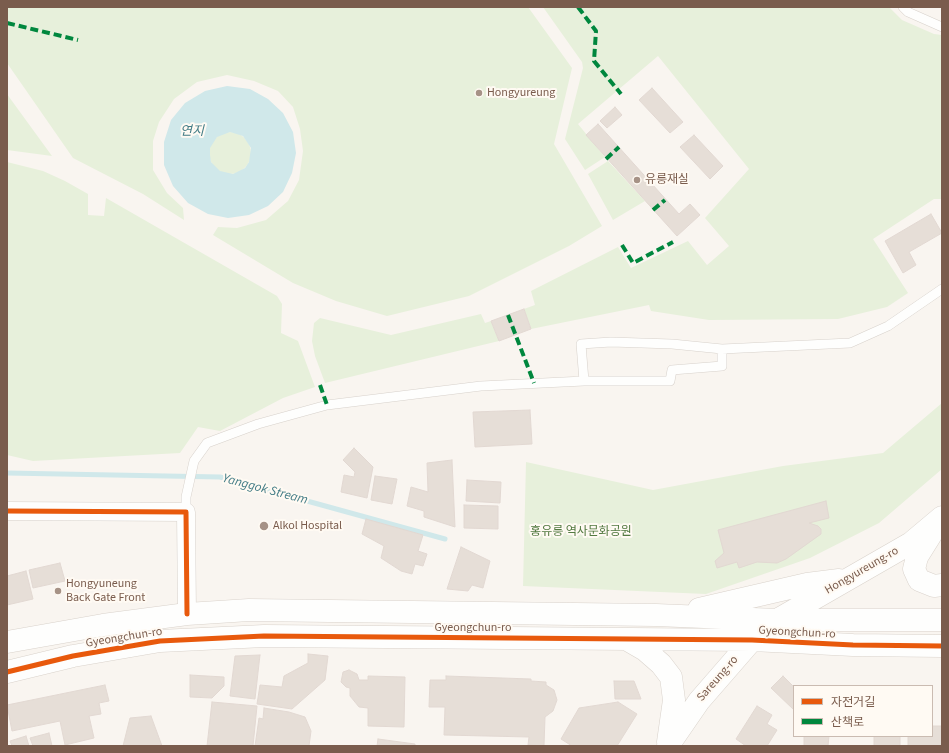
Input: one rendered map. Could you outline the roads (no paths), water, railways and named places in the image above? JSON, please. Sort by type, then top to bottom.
[{"type":"street","points":[[7,511],[186,504],[187,614]]},
{"type":"street","points":[[941,518],[917,557],[914,569],[919,580],[934,586],[942,585]]},
{"type":"street","name":"Hongyureung-ro","points":[[777,620],[911,543],[941,518]]},
{"type":"street","points":[[656,616],[691,611],[807,584],[849,579]]},
{"type":"street","name":"Gyeongchun-ro","points":[[7,642],[103,625],[187,614],[250,610],[656,616],[777,620],[942,620]]},
{"type":"street","name":"Sareung-ro","points":[[668,746],[699,701],[752,640],[777,620]]},
{"type":"street","name":"Gyeongchun-ro","points":[[7,672],[81,654],[160,641],[264,636],[752,640],[853,645],[942,646]]},
{"type":"street","points":[[626,639],[645,650],[661,664],[671,677],[674,700],[668,746]]},
{"type":"lane","points":[[903,7],[908,12],[942,27]]},
{"type":"lane","points":[[584,381],[580,344],[611,342],[664,343],[722,349],[850,343],[888,326],[942,289]]},
{"type":"lane","points":[[186,504],[194,462],[207,444],[258,424],[327,405],[481,386],[584,381],[670,381],[672,370],[722,366],[722,349]]},
{"type":"water","name":"연지","points":[[227,86],[250,89],[268,99],[283,113],[293,132],[296,153],[292,173],[283,192],[268,206],[249,215],[228,218],[208,214],[188,203],[173,186],[164,165],[164,142],[171,120],[185,103],[205,91]],"holes":[[[230,132],[243,136],[251,148],[249,162],[245,168],[233,174],[220,171],[211,162],[210,155],[210,148],[217,137]]]},
{"type":"waterway","name":"Yanggok Stream","points":[[7,473],[220,477],[445,539]]},
{"type":"place","name":"Hongyureung","points":[[479,93]]},
{"type":"place","name":"유릉재실","points":[[637,180]]},
{"type":"place","name":"Alkol Hospital","points":[[264,526]]},
{"type":"place","name":"Hongyuneung Back Gate Front","points":[[58,591]]},
{"type":"park label","name":"홍유릉 역사문화공원","points":[[581,532]]}]
